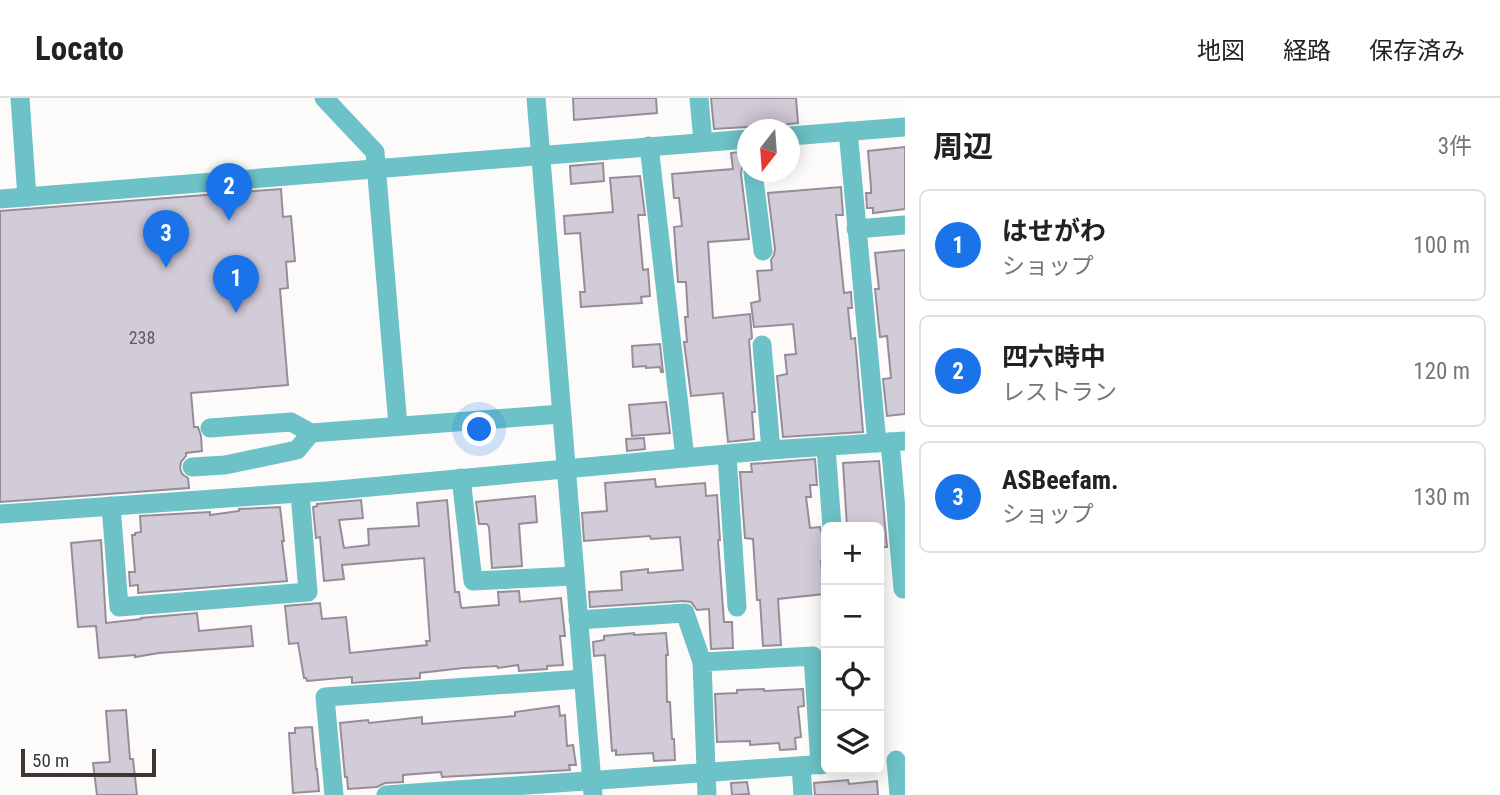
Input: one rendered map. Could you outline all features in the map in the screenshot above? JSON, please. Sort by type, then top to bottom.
[{"type":"street","points":[[20,98],[27,197]]},
{"type":"street","points":[[324,98],[375,152],[398,426]]},
{"type":"street","points":[[536,98],[592,788]]},
{"type":"street","points":[[699,98],[703,142]]},
{"type":"street","points":[[800,135],[905,127]]},
{"type":"street","points":[[848,131],[856,229],[891,442],[903,589]]},
{"type":"street","points":[[0,199],[737,140]]},
{"type":"street","points":[[649,146],[685,458]]},
{"type":"street","points":[[754,182],[763,251]]},
{"type":"street","points":[[856,229],[905,225]]},
{"type":"street","points":[[762,345],[771,450]]},
{"type":"street","points":[[210,428],[291,422],[311,433],[561,414]]},
{"type":"street","points":[[192,467],[225,465],[297,450],[311,433]]},
{"type":"street","points":[[0,514],[300,493],[771,450],[891,442]]},
{"type":"street","points":[[826,447],[832,522]]},
{"type":"street","points":[[727,455],[737,607]]},
{"type":"street","points":[[461,478],[473,581],[574,576]]},
{"type":"street","points":[[111,506],[119,607],[308,592],[300,493]]},
{"type":"street","points":[[578,620],[685,613],[702,662],[707,795]]},
{"type":"street","points":[[702,662],[813,656],[816,765],[803,795]]},
{"type":"street","points":[[334,795],[325,697],[583,679]]},
{"type":"street","points":[[893,760],[899,795]]},
{"type":"street","points":[[386,795],[592,788],[705,773],[816,765]]},
{"type":"building","points":[[573,98],[656,98],[657,113],[574,120]]},
{"type":"building","points":[[711,98],[796,98],[798,119],[737,119],[737,128],[714,129]]},
{"type":"building","points":[[905,147],[905,209],[873,213],[873,208],[867,208],[866,193],[871,193],[868,151]]},
{"type":"building","points":[[737,152],[737,182],[742,182],[749,239],[708,242],[713,318],[750,314],[752,338],[749,340],[755,412],[752,412],[754,439],[728,442],[723,393],[691,396],[684,342],[687,342],[685,317],[688,317],[686,282],[678,282],[674,227],[682,226],[679,198],[674,198],[672,174],[733,169],[731,153]]},
{"type":"building","points":[[603,163],[604,181],[571,184],[570,166]]},
{"type":"building","points":[[640,176],[645,215],[638,215],[643,270],[648,269],[650,296],[641,297],[642,303],[581,307],[580,292],[585,292],[580,233],[565,234],[564,216],[613,212],[610,178]]},
{"type":"building","points":[[841,187],[843,215],[836,215],[844,293],[851,292],[852,308],[848,308],[851,339],[855,338],[863,432],[783,437],[777,376],[787,374],[785,355],[796,354],[793,324],[754,327],[751,303],[760,301],[757,271],[772,270],[771,260],[775,249],[768,193]]},
{"type":"building","points":[[281,189],[283,217],[291,216],[295,261],[286,262],[288,288],[280,289],[288,385],[191,393],[194,427],[198,427],[201,436],[202,451],[186,453],[181,462],[180,468],[182,474],[188,478],[189,488],[0,502],[0,211]]},
{"type":"building","points":[[905,250],[905,414],[887,416],[883,379],[891,378],[887,336],[880,337],[875,289],[879,289],[875,253]]},
{"type":"building","points":[[660,344],[663,372],[660,367],[633,367],[632,346]]},
{"type":"building","points":[[666,402],[670,433],[632,436],[629,405]]},
{"type":"building","points":[[644,438],[645,449],[627,451],[626,439]]},
{"type":"building","points":[[815,459],[817,485],[810,485],[811,497],[806,497],[810,528],[820,527],[821,531],[821,594],[778,599],[781,645],[763,646],[753,539],[745,538],[740,472],[752,472],[751,464]]},
{"type":"building","points":[[879,461],[887,547],[884,547],[884,522],[847,522],[843,463]]},
{"type":"building","points":[[655,479],[656,487],[705,483],[706,496],[717,495],[724,622],[732,622],[733,648],[711,649],[709,609],[697,610],[691,602],[590,607],[589,592],[622,590],[621,572],[648,569],[648,573],[683,570],[680,537],[651,539],[650,536],[584,541],[582,513],[607,511],[605,483]]},
{"type":"building","points":[[535,496],[537,522],[519,524],[522,566],[492,568],[489,527],[487,524],[479,524],[476,502]]},
{"type":"building","points":[[361,500],[363,518],[339,520],[344,548],[369,545],[368,529],[419,526],[417,503],[447,500],[455,592],[459,592],[461,607],[499,605],[498,592],[519,591],[520,602],[561,598],[565,636],[560,636],[563,665],[519,671],[518,665],[463,668],[420,673],[420,678],[352,683],[352,677],[307,681],[304,678],[298,643],[289,644],[285,606],[320,603],[322,619],[346,617],[350,653],[427,645],[426,641],[430,641],[424,558],[342,565],[344,579],[324,581],[320,537],[316,538],[313,507],[317,504]]},
{"type":"building","points":[[280,507],[287,581],[138,593],[138,585],[130,586],[129,572],[135,572],[132,535],[141,532],[140,516],[210,512],[210,515],[239,509]]},
{"type":"building","points":[[101,540],[106,623],[197,613],[199,631],[251,626],[253,646],[99,658],[96,626],[78,627],[71,543]]},
{"type":"building","points":[[666,633],[667,702],[670,702],[675,760],[654,761],[653,753],[616,755],[616,750],[612,751],[605,655],[594,656],[593,642],[604,640],[604,636]]},
{"type":"building","points":[[764,689],[803,689],[804,706],[798,707],[801,737],[795,738],[796,749],[780,750],[779,743],[750,745],[750,741],[717,742],[715,694]]},
{"type":"building","points":[[559,706],[560,716],[565,715],[567,746],[573,745],[576,765],[569,765],[570,770],[442,777],[441,772],[403,775],[403,782],[348,789],[340,723],[368,720],[369,723],[422,717],[422,724],[515,716],[515,712]]},
{"type":"building","points":[[126,710],[130,759],[133,759],[137,795],[97,795],[93,763],[110,762],[106,711]]},
{"type":"building","points":[[312,727],[319,791],[293,793],[289,733],[295,733],[295,728]]},
{"type":"building","points":[[848,780],[849,784],[877,781],[878,795],[815,795],[814,783]]},
{"type":"building","points":[[747,782],[749,794],[732,795],[731,783]]},
{"type":"place","name":"四六時中","points":[[229,221]]},
{"type":"place","name":"ASBeefam.","points":[[166,268]]},
{"type":"place","name":"はせがわ","points":[[236,313]]}]
